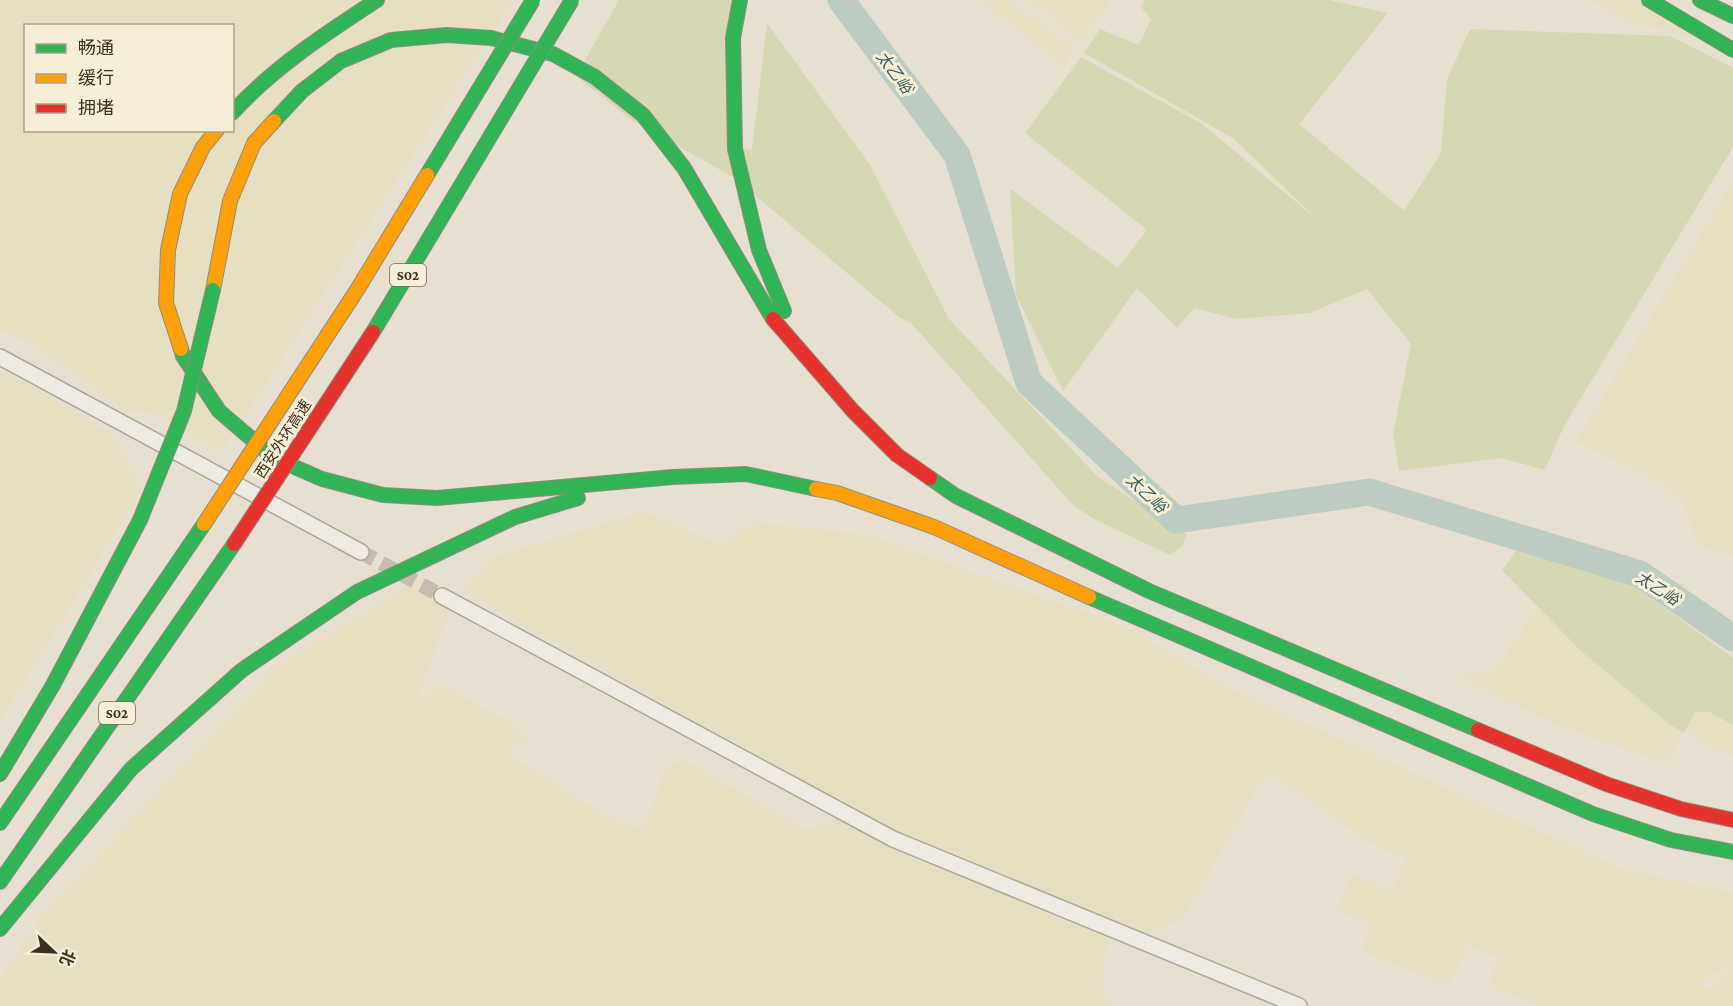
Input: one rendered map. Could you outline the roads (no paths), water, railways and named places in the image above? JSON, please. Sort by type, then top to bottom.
[{"type":"highway","points":[[234,110],[249,93],[305,48],[377,0]]},
{"type":"highway","name":"西安外环高速","points":[[0,823],[204,524],[357,290],[533,0]]},
{"type":"highway","name":"西安外环高速","points":[[0,882],[234,544],[386,312],[573,0]]},
{"type":"highway","points":[[740,0],[733,38],[735,149],[759,250],[786,316],[853,411]]},
{"type":"highway","points":[[1650,0],[1733,50]]},
{"type":"highway","points":[[1700,0],[1733,16]]},
{"type":"highway","points":[[0,774],[53,686],[140,520],[184,411],[213,290],[230,201],[254,143],[302,91],[341,62],[391,40],[447,35],[491,38],[553,54],[595,77],[644,114],[684,168],[777,325],[853,411],[897,455],[956,496],[1149,591],[1606,784],[1681,809],[1733,820]]},
{"type":"highway","points":[[215,132],[203,147],[180,194],[168,250],[166,303],[183,356],[219,411],[274,458],[322,479],[383,495],[437,498],[673,477],[746,474],[837,493],[934,527],[1593,814],[1671,840],[1733,852]]},
{"type":"highway","points":[[0,929],[131,769],[242,670],[357,592],[515,517],[572,499],[673,477]]},
{"type":"street","points":[[0,357],[361,552]]},
{"type":"street","points":[[442,596],[893,839],[1299,1006]]},
{"type":"waterway","name":"太乙峪","points":[[841,0],[957,155],[1029,383],[1176,520],[1369,492],[1640,574],[1733,638]]},
{"type":"tunnel","points":[[361,552],[442,596]]}]
